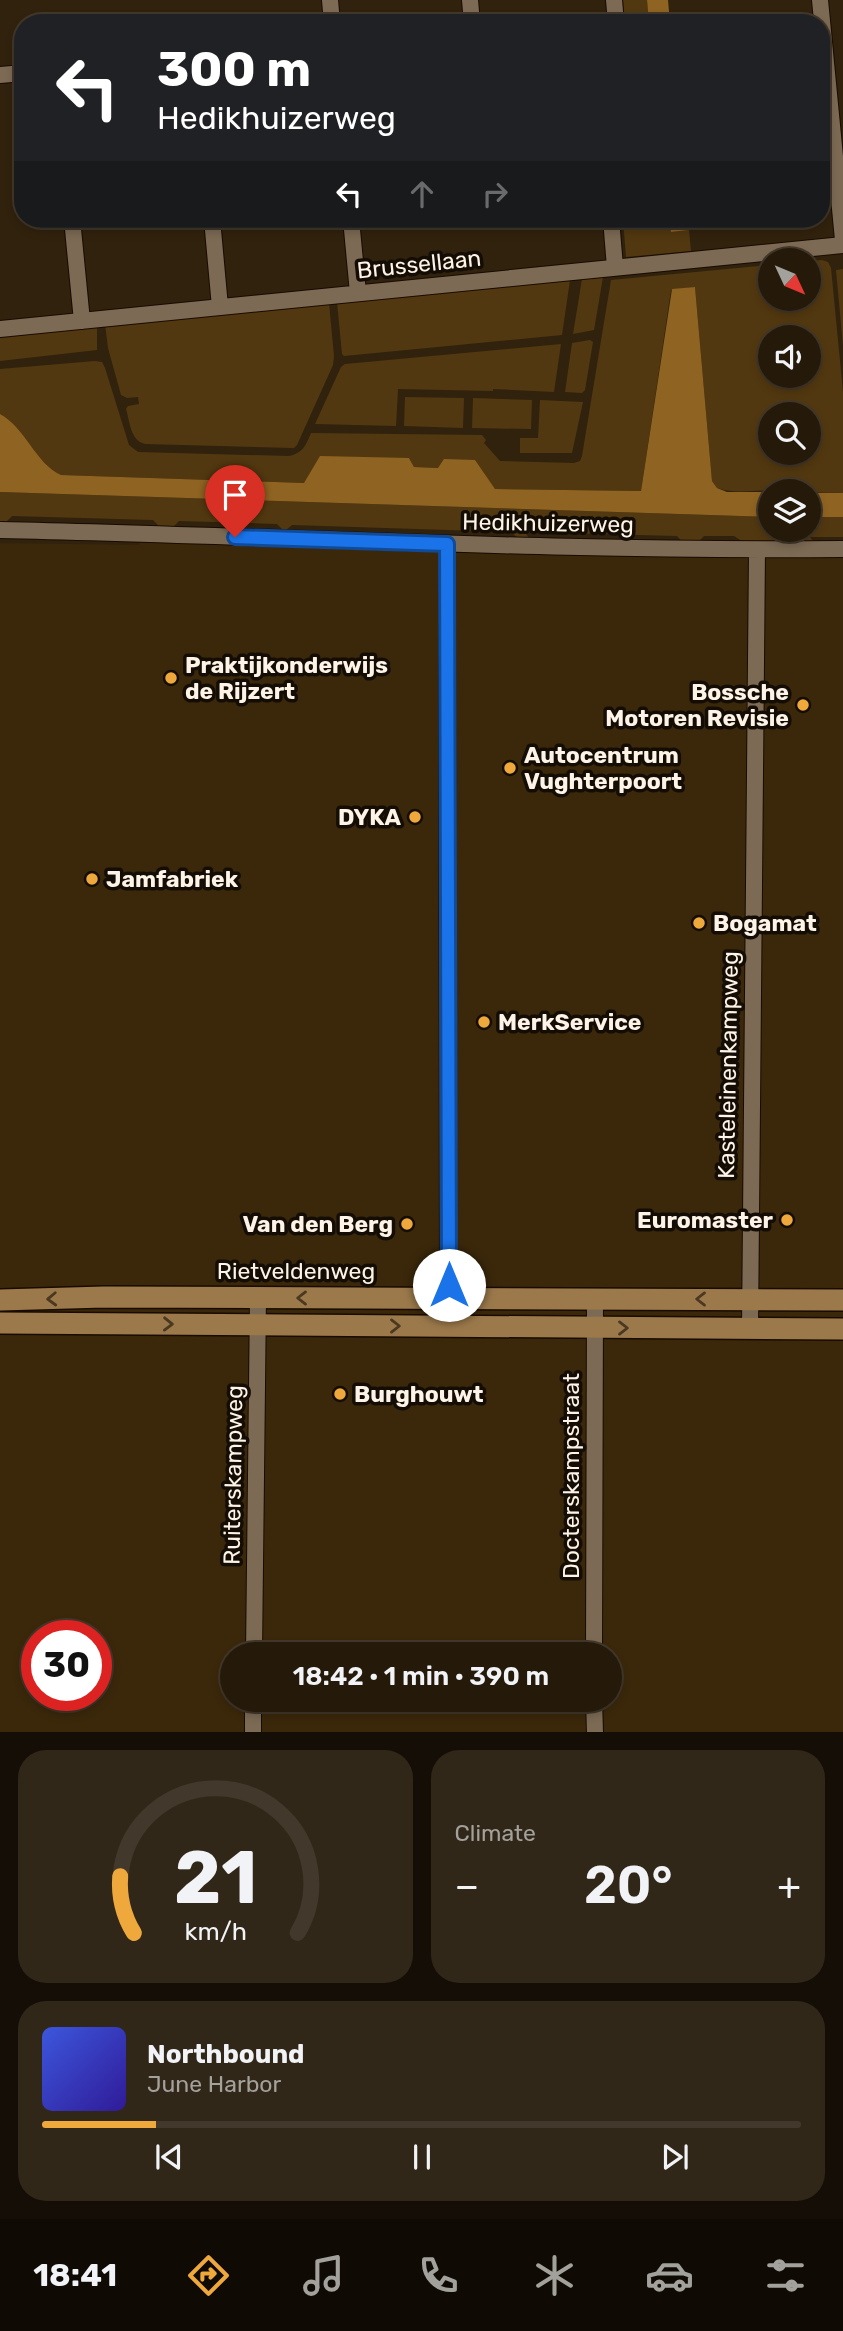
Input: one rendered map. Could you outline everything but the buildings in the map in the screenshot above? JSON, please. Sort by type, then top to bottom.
[{"type":"main road","name":"Rietveldenweg","points":[[0,1300],[258,1297],[843,1300]]},
{"type":"main road","points":[[0,1323],[843,1329]]},
{"type":"street","points":[[830,105],[843,242]]},
{"type":"street","points":[[73,228],[82,321]]},
{"type":"street","points":[[213,228],[220,307]]},
{"type":"street","points":[[352,228],[358,293]]},
{"type":"street","points":[[612,228],[615,267]]},
{"type":"street","name":"Brussellaan","points":[[0,329],[843,242]]},
{"type":"street","name":"Hedikhuizerweg","points":[[0,530],[447,544],[843,549]]},
{"type":"street","points":[[447,544],[448,1327]]},
{"type":"street","name":"Kasteleinenkampweg","points":[[750,1329],[757,550]]},
{"type":"street","name":"Ruiterskampweg","points":[[254,1642],[258,1297]]},
{"type":"street","name":"Docterskampstraat","points":[[594,1642],[595,1299]]},
{"type":"street","points":[[253,1712],[253,1732]]},
{"type":"street","points":[[594,1712],[595,1732]]},
{"type":"shaded area","points":[[623,0],[647,0],[648,14],[624,14]]},
{"type":"shaded area","points":[[647,0],[668,0],[669,14],[648,14]]},
{"type":"shaded area","points":[[624,228],[670,228],[671,232],[689,230],[691,251],[626,257]]},
{"type":"shaded area","points":[[670,228],[689,228],[689,230],[671,232]]},
{"type":"shaded area","points":[[821,260],[828,262],[831,268],[843,392],[843,493],[821,492],[821,479],[758,479],[758,491],[717,488],[712,481],[695,287],[671,290],[641,491],[495,489],[439,468],[414,467],[409,458],[304,483],[61,475],[44,462],[17,428],[0,414],[0,369],[95,361],[102,362],[105,368],[129,445],[138,452],[289,456],[303,448],[311,433],[482,435],[486,440],[484,443],[500,461],[574,463],[580,461],[582,456],[611,280],[758,266],[758,312],[821,312]]},
{"type":"shaded area","points":[[843,269],[843,346],[836,270]]},
{"type":"shaded area","points":[[603,277],[594,330],[573,334],[582,279]]},
{"type":"shaded area","points":[[570,280],[562,335],[344,356],[342,354],[337,302]]},
{"type":"shaded area","points":[[695,287],[712,481],[717,488],[727,492],[758,492],[758,517],[0,492],[0,414],[17,428],[52,470],[61,475],[304,483],[320,456],[409,458],[414,467],[438,468],[444,459],[475,460],[495,489],[641,491],[672,289]]},
{"type":"shaded area","points":[[329,303],[333,365],[294,448],[145,444],[133,435],[126,409],[139,404],[138,397],[127,398],[121,395],[108,348],[105,324]]},
{"type":"shaded area","points":[[97,325],[97,350],[0,361],[0,335]]},
{"type":"shaded area","points":[[590,340],[593,342],[585,390],[582,393],[565,392],[572,343]]},
{"type":"shaded area","points":[[561,344],[554,392],[398,389],[396,426],[315,424],[341,367],[345,364]]},
{"type":"shaded area","points":[[405,397],[464,398],[463,428],[404,426]]},
{"type":"shaded area","points":[[473,398],[532,400],[531,429],[472,428]]},
{"type":"shaded area","points":[[540,400],[583,402],[572,453],[520,453],[520,438],[538,438]]},
{"type":"shaded area","points":[[0,492],[758,517],[758,542],[793,543],[745,543],[734,536],[704,536],[694,546],[686,546],[677,536],[525,532],[530,540],[521,541],[511,532],[292,525],[283,530],[277,524],[179,521],[173,527],[159,526],[153,520],[12,516],[6,522],[0,521]]},
{"type":"shaded area","points":[[821,493],[843,493],[843,517],[821,517]]},
{"type":"shaded area","points":[[821,517],[843,517],[843,537],[821,537]]},
{"type":"shaded area","points":[[141,537],[327,541],[327,548],[611,553],[843,551],[843,1732],[0,1732],[0,543],[139,545]]},
{"type":"place","name":"Praktijkonderwijs de Rijzert","points":[[171,678]]},
{"type":"place","name":"Bossche Motoren Revisie","points":[[803,705]]},
{"type":"place","name":"Autocentrum Vughterpoort","points":[[510,768]]},
{"type":"place","name":"DYKA","points":[[415,817]]},
{"type":"place","name":"Jamfabriek","points":[[92,879]]},
{"type":"place","name":"Bogamat","points":[[699,923]]},
{"type":"place","name":"MerkService","points":[[484,1022]]},
{"type":"place","name":"Euromaster","points":[[787,1220]]},
{"type":"place","name":"Van den Berg","points":[[407,1224]]},
{"type":"place","name":"Burghouwt","points":[[340,1394]]},
{"type":"route","points":[[235,537],[447,544],[449,1285]]}]
